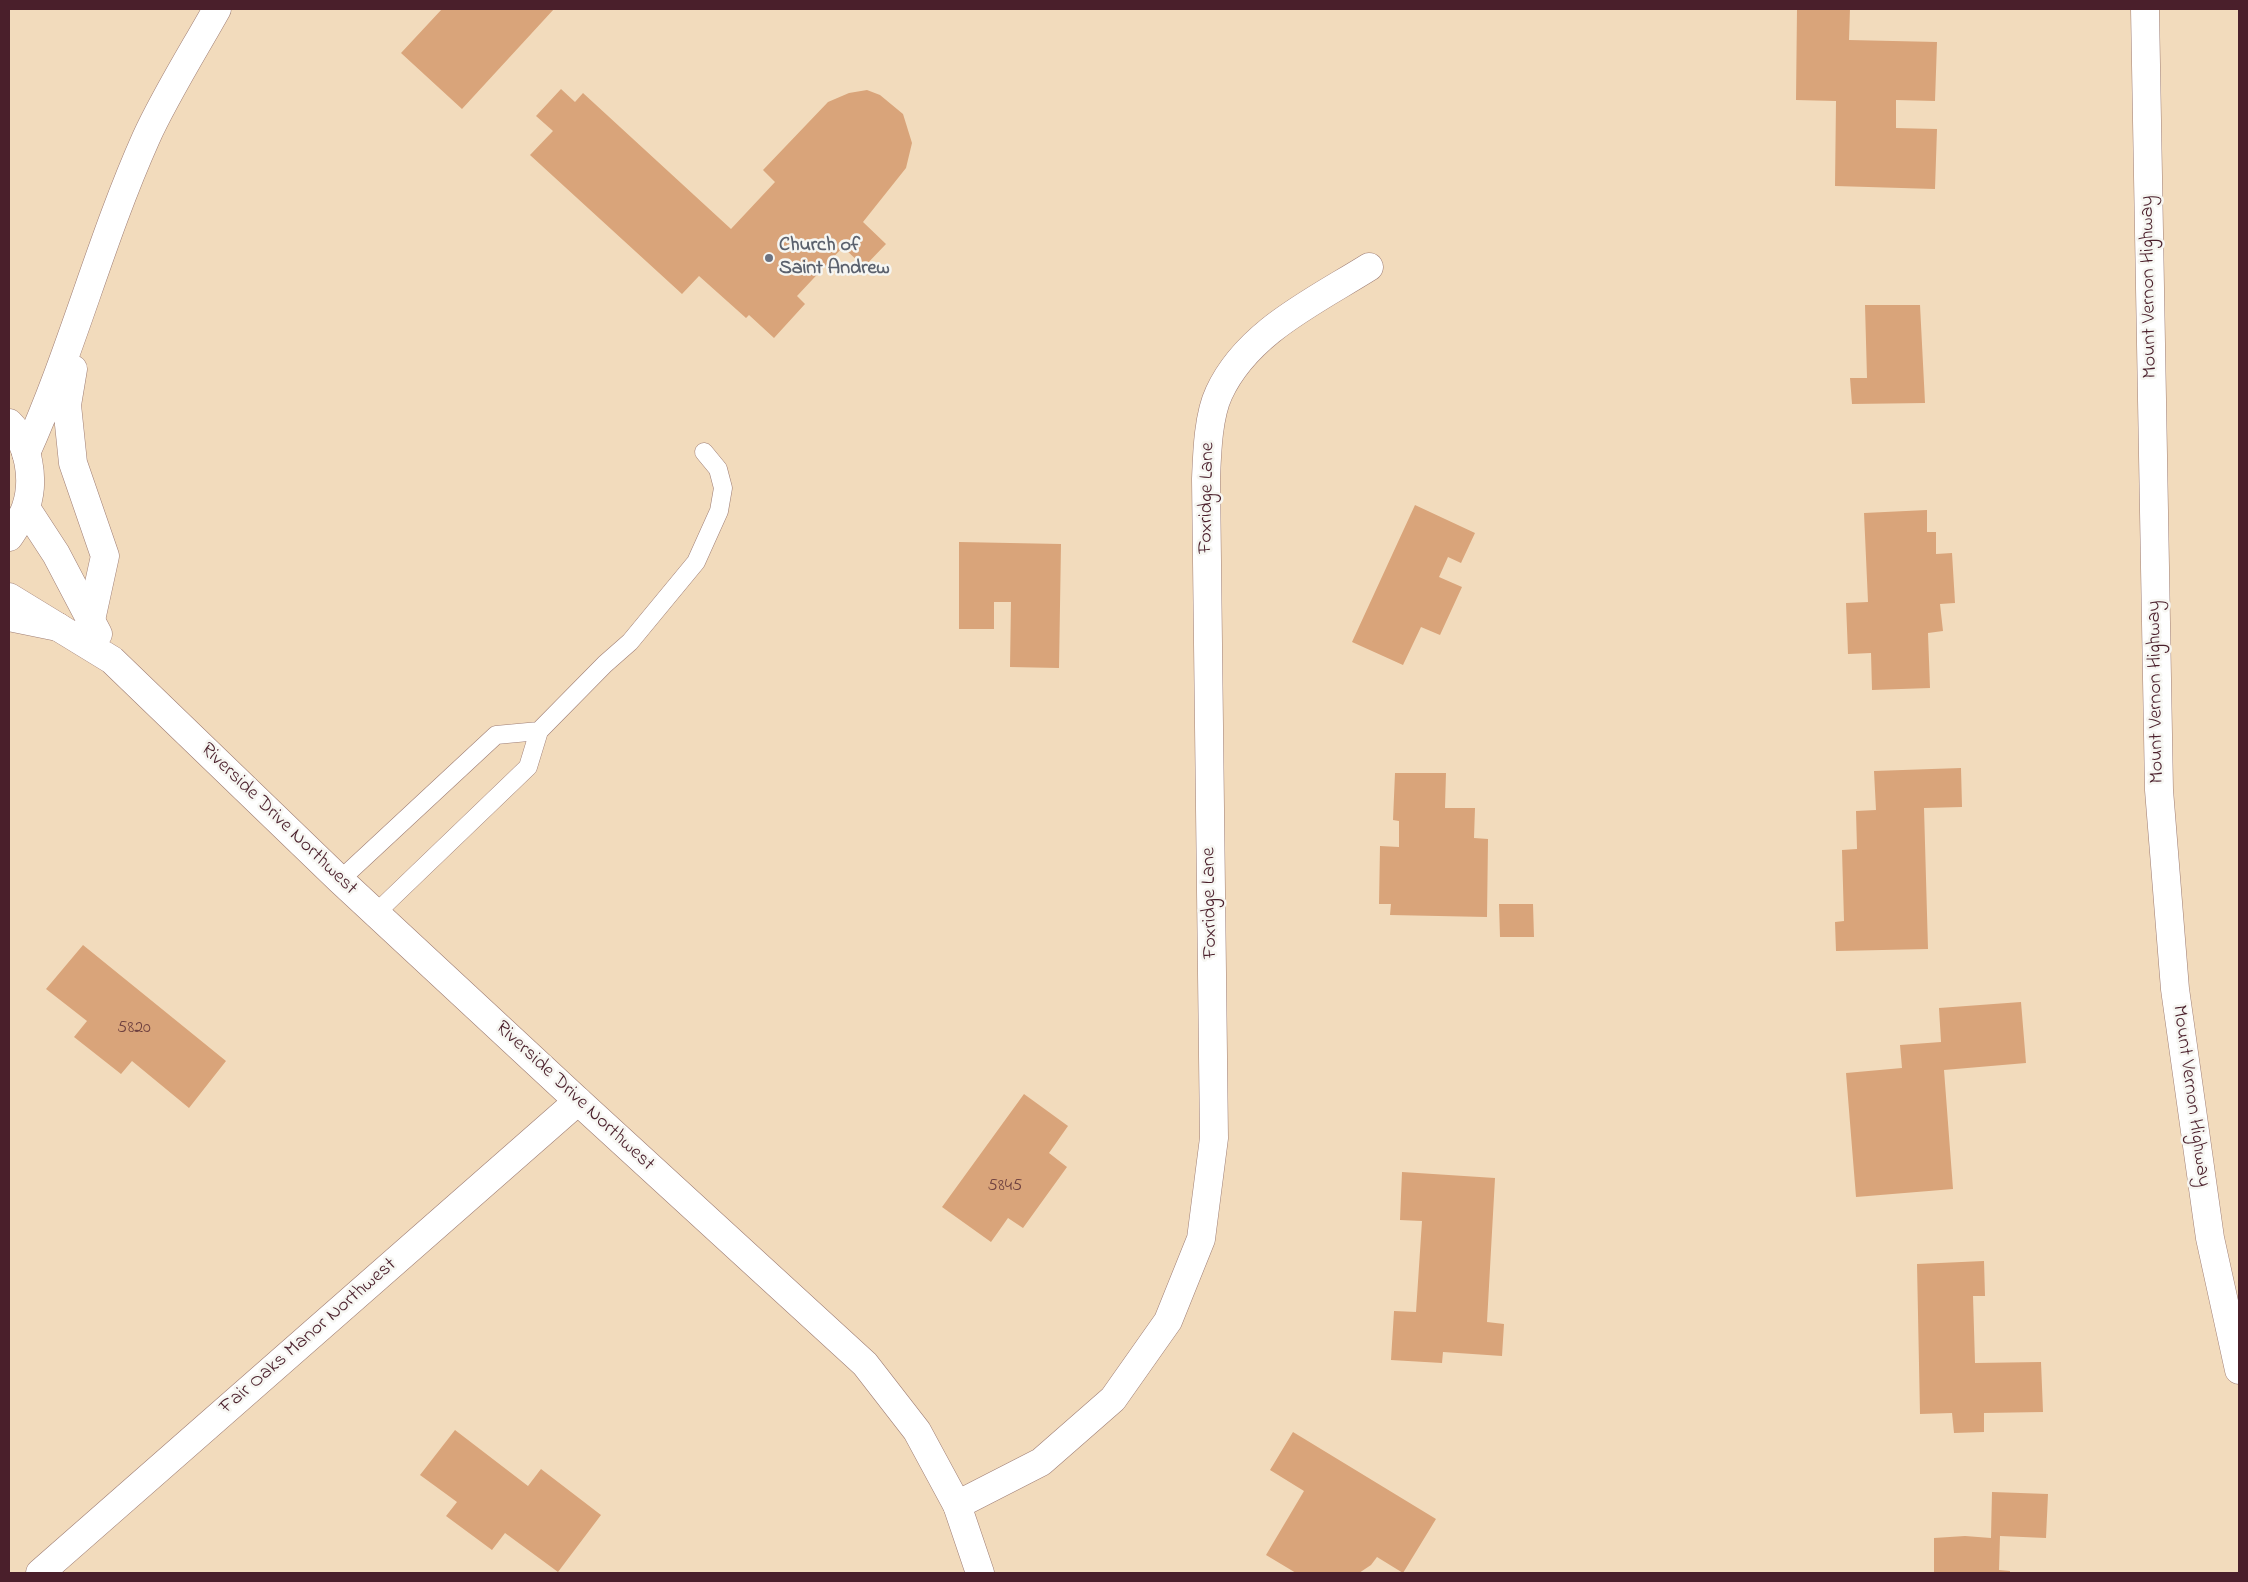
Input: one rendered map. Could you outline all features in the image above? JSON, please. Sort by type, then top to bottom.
[{"type":"main road","points":[[26,453],[54,389],[99,258],[146,138],[217,9]]},
{"type":"main road","name":"Mount Vernon Highway","points":[[2145,9],[2159,790],[2178,1009],[2210,1238],[2239,1370]]},
{"type":"main road","name":"Foxridge Lane","points":[[957,1505],[1041,1462],[1113,1399],[1168,1321],[1201,1239],[1214,1138],[1206,480],[1208,437],[1218,394],[1240,358],[1282,321],[1369,267]]},
{"type":"main road","points":[[81,312],[67,405],[73,463],[104,556],[91,620]]},
{"type":"main road","points":[[9,423],[26,453],[30,473],[26,508],[9,537]]},
{"type":"main road","name":"Riverside Drive Northwest","points":[[26,508],[56,554],[112,660]]},
{"type":"main road","name":"Riverside Drive Northwest","points":[[9,597],[112,660],[340,880],[865,1364],[917,1431],[957,1505],[980,1573]]},
{"type":"main road","points":[[9,617],[58,627]]},
{"type":"main road","name":"Fair Oaks Manor Northwest","points":[[40,1573],[578,1101]]},
{"type":"lane","points":[[376,913],[528,768],[539,731],[605,664],[630,642],[696,562],[719,511],[723,488],[718,469],[704,452]]},
{"type":"lane","points":[[340,880],[496,735],[539,731]]},
{"type":"building","points":[[442,9],[554,9],[462,109],[401,53]]},
{"type":"building","points":[[1797,9],[1850,9],[1849,40],[1937,42],[1935,101],[1896,100],[1896,128],[1937,129],[1935,189],[1835,186],[1836,101],[1796,100]]},
{"type":"building","points":[[561,89],[575,102],[583,93],[731,229],[775,182],[763,170],[828,102],[849,93],[867,90],[880,95],[903,114],[912,143],[906,168],[863,222],[886,244],[864,267],[843,247],[797,296],[805,304],[774,338],[749,315],[746,318],[699,276],[682,294],[530,155],[553,131],[536,116]]},
{"type":"building","points":[[1865,305],[1920,305],[1925,403],[1852,404],[1850,378],[1867,378]]},
{"type":"building","points":[[1415,505],[1475,533],[1461,563],[1448,557],[1439,577],[1462,587],[1440,635],[1421,627],[1403,665],[1352,642]]},
{"type":"building","points":[[1927,510],[1927,532],[1936,532],[1936,554],[1952,553],[1955,603],[1940,604],[1943,631],[1928,633],[1930,688],[1872,690],[1871,653],[1848,654],[1846,603],[1868,602],[1864,513]]},
{"type":"building","points":[[959,542],[1061,544],[1059,668],[1010,667],[1011,602],[994,602],[994,629],[959,629]]},
{"type":"building","points":[[1961,768],[1962,807],[1924,808],[1928,949],[1836,951],[1835,922],[1844,921],[1842,850],[1857,849],[1856,811],[1876,810],[1874,771]]},
{"type":"building","points":[[1395,773],[1446,773],[1445,808],[1475,808],[1474,838],[1488,839],[1487,917],[1390,915],[1391,904],[1379,904],[1380,846],[1399,847],[1399,821],[1393,820]]},
{"type":"building","points":[[1499,904],[1533,904],[1534,937],[1500,937]]},
{"type":"building","points":[[83,945],[226,1061],[189,1108],[132,1061],[121,1074],[74,1037],[87,1021],[46,989]]},
{"type":"building","points":[[2021,1002],[2026,1063],[1944,1070],[1953,1189],[1856,1197],[1846,1073],[1902,1068],[1900,1045],[1941,1042],[1939,1008]]},
{"type":"building","points":[[1024,1094],[1068,1126],[1049,1153],[1067,1167],[1023,1228],[1008,1218],[991,1242],[942,1207]]},
{"type":"building","points":[[1402,1172],[1495,1178],[1487,1322],[1504,1324],[1502,1356],[1443,1352],[1442,1363],[1391,1360],[1394,1311],[1416,1312],[1422,1221],[1400,1220]]},
{"type":"building","points":[[1984,1261],[1985,1296],[1973,1296],[1975,1363],[2041,1362],[2043,1412],[1984,1413],[1984,1432],[1954,1433],[1952,1413],[1920,1414],[1917,1264]]},
{"type":"building","points":[[455,1430],[528,1486],[541,1469],[601,1515],[558,1572],[505,1533],[492,1550],[446,1516],[457,1502],[420,1475]]},
{"type":"building","points":[[1293,1432],[1436,1519],[1403,1573],[1377,1557],[1371,1565],[1359,1573],[1296,1573],[1266,1555],[1304,1491],[1270,1470]]},
{"type":"building","points":[[1992,1492],[2048,1494],[2046,1538],[2000,1536],[1999,1570],[2010,1571],[2010,1573],[1934,1573],[1934,1538],[1965,1536],[1991,1538]]},
{"type":"place","name":"Church of Saint Andrew","points":[[769,258]]}]
